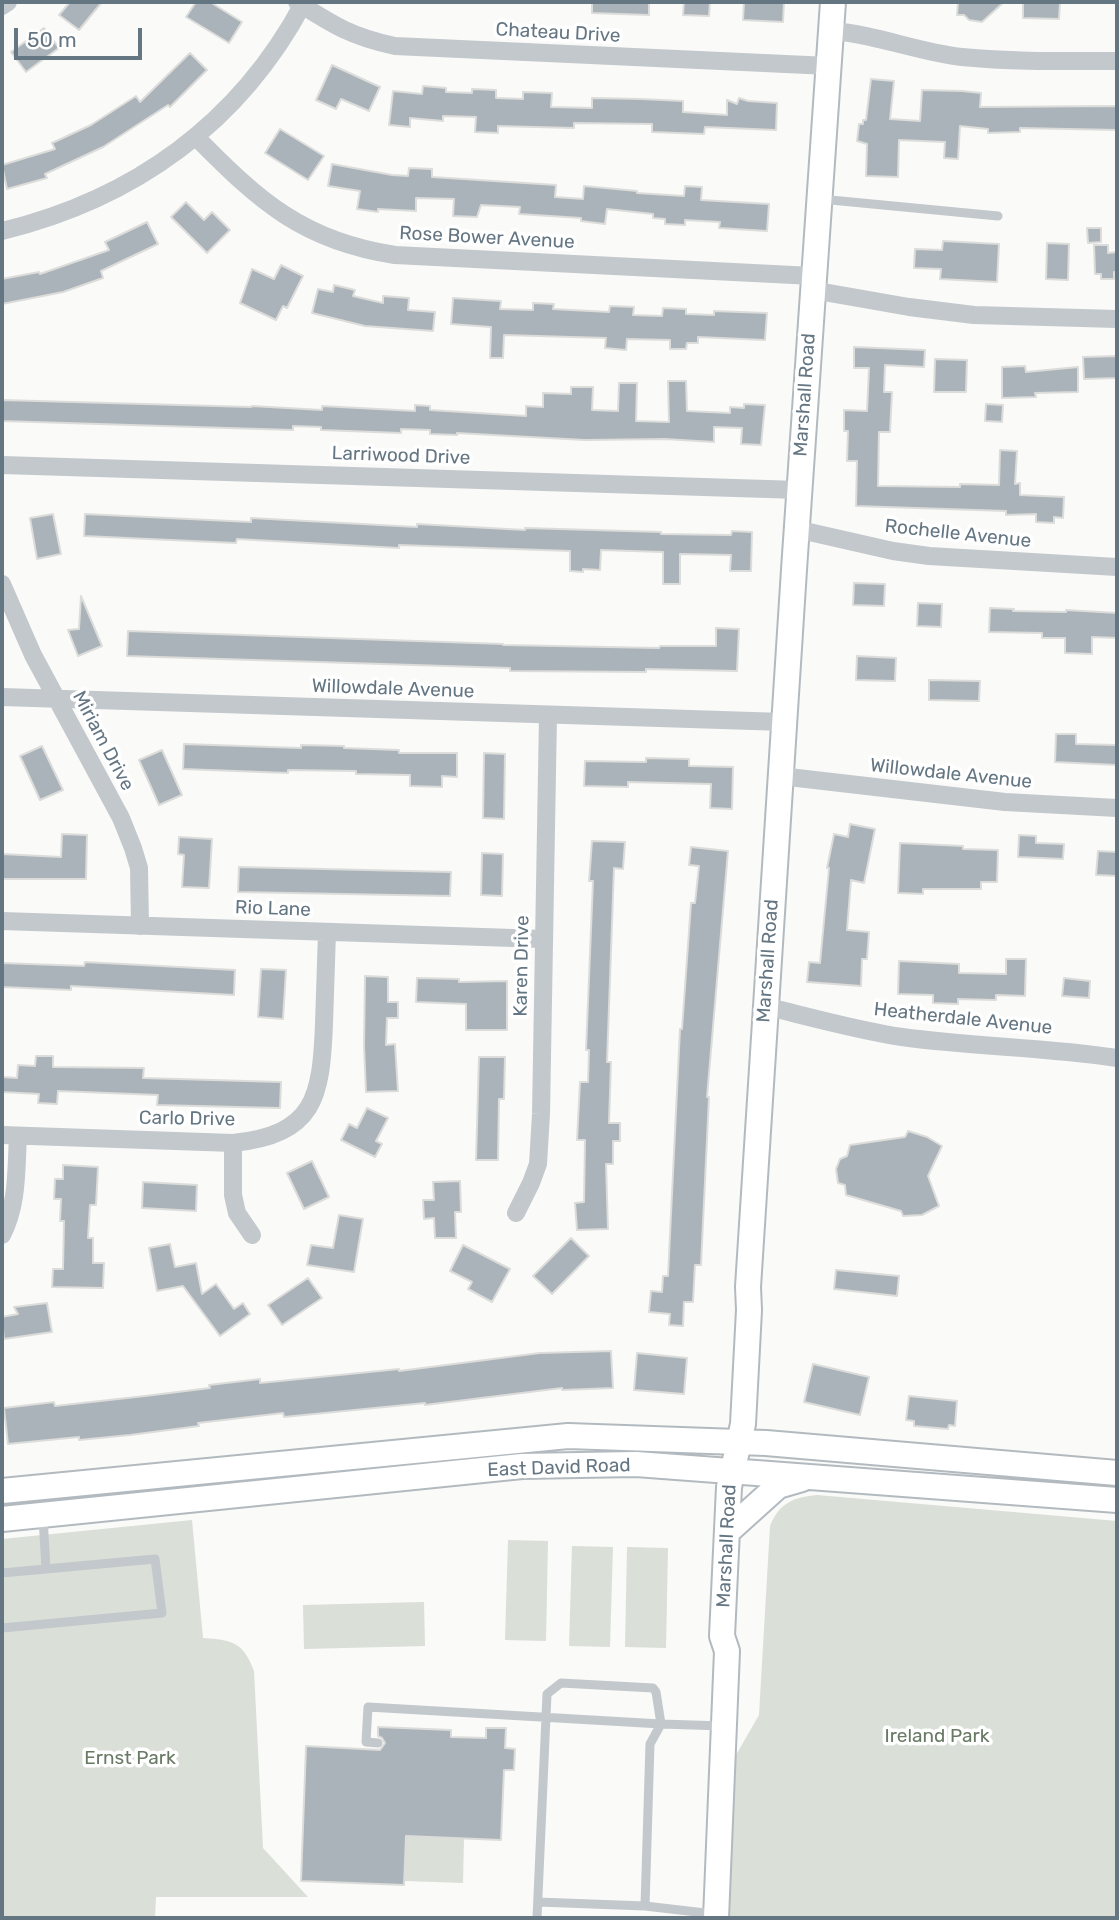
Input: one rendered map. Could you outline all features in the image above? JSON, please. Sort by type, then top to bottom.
[{"type":"street","points":[[2,6],[8,2]]},
{"type":"street","name":"Marshall Road","points":[[716,1916],[727,1651],[722,1636],[729,1487],[739,1442],[744,1399],[765,1006],[833,2]]},
{"type":"street","points":[[2,231],[46,219],[119,188],[164,162],[197,138],[235,99],[270,57],[301,3]]},
{"type":"street","name":"Chateau Drive","points":[[301,3],[341,30],[396,46],[829,66]]},
{"type":"street","points":[[831,31],[858,33],[924,51],[961,57],[1117,61]]},
{"type":"street","name":"Rose Bower Avenue","points":[[197,138],[244,186],[272,208],[302,226],[369,251],[395,255],[812,283],[909,307],[974,315],[1117,318]]},
{"type":"street","name":"Larriwood Drive","points":[[2,465],[799,490]]},
{"type":"street","name":"Rochelle Avenue","points":[[796,528],[893,551],[929,556],[1117,567]]},
{"type":"street","name":"Miriam Drive","points":[[2,584],[18,624],[121,818],[138,868],[140,926]]},
{"type":"street","name":"Willowdale Avenue","points":[[2,697],[784,722]]},
{"type":"street","name":"Karen Drive","points":[[516,1213],[538,1164],[548,715]]},
{"type":"street","name":"Willowdale Avenue","points":[[780,776],[1005,802],[1117,808]]},
{"type":"street","name":"Rio Lane","points":[[2,921],[543,939]]},
{"type":"street","name":"Carlo Drive","points":[[10,1136],[233,1143],[258,1140],[280,1133],[296,1123],[309,1108],[317,1092],[322,1069],[327,932]]},
{"type":"street","name":"Heatherdale Avenue","points":[[765,1006],[902,1037],[1117,1058]]},
{"type":"street","points":[[2,1235],[14,1202],[10,1136]]},
{"type":"street","points":[[233,1143],[233,1195],[237,1213],[252,1235]]},
{"type":"street","name":"East David Road","points":[[2,1491],[522,1439],[614,1436],[739,1442],[1117,1473]]},
{"type":"street","name":"East David Road","points":[[2,1519],[522,1466],[636,1464],[1117,1500]]},
{"type":"street","points":[[727,1532],[778,1486],[809,1476]]},
{"type":"street","points":[[40,1487],[43,1515]]},
{"type":"lane","points":[[819,199],[998,216]]},
{"type":"lane","points":[[43,1515],[46,1569]]},
{"type":"lane","points":[[2,1573],[155,1559],[162,1613],[2,1629]]},
{"type":"lane","points":[[537,1918],[547,1694],[561,1682],[653,1688],[656,1692],[661,1724],[650,1744],[645,1906]]},
{"type":"lane","points":[[378,1743],[366,1742],[368,1707],[546,1719],[723,1726]]},
{"type":"lane","points":[[538,1902],[645,1906],[716,1916]]},
{"type":"green space","name":"Ireland Park","points":[[817,1495],[1117,1521],[1117,1918],[716,1918],[721,1781],[759,1715],[770,1526],[778,1512],[788,1503],[801,1497]]},
{"type":"green space","name":"Ernst Park","points":[[192,1520],[203,1638],[236,1644],[246,1654],[254,1671],[263,1848],[308,1897],[156,1897],[155,1918],[2,1918],[2,1539]]},
{"type":"green space","points":[[508,1540],[548,1541],[546,1641],[505,1640]]},
{"type":"green space","points":[[572,1546],[613,1547],[610,1647],[569,1646]]},
{"type":"green space","points":[[627,1547],[668,1548],[666,1648],[625,1647]]},
{"type":"green space","points":[[424,1602],[425,1646],[304,1649],[303,1605]]},
{"type":"green space","points":[[406,1836],[464,1838],[463,1883],[405,1881]]},
{"type":"building","points":[[70,2],[102,2],[79,30],[59,15]]},
{"type":"building","points":[[196,2],[210,2],[242,22],[229,43],[186,17]]},
{"type":"building","points":[[592,2],[649,2],[649,15],[592,13]]},
{"type":"building","points":[[684,2],[710,2],[709,16],[683,15]]},
{"type":"building","points":[[744,2],[784,2],[783,22],[743,20]]},
{"type":"building","points":[[958,2],[1004,2],[982,22],[957,15]]},
{"type":"building","points":[[1023,2],[1060,2],[1059,19],[1023,18]]},
{"type":"building","points":[[44,28],[59,48],[26,72],[11,52]]},
{"type":"building","points":[[190,53],[207,70],[170,107],[168,105],[103,147],[45,174],[47,178],[7,189],[2,165],[55,149],[52,143],[91,125],[136,96],[140,102]]},
{"type":"building","points":[[332,65],[380,87],[369,111],[341,99],[336,109],[316,100]]},
{"type":"building","points":[[871,79],[894,81],[890,119],[920,121],[922,90],[962,91],[981,93],[980,107],[1117,106],[1117,130],[1020,128],[1020,132],[988,133],[988,129],[960,126],[958,159],[944,158],[945,142],[899,140],[898,177],[866,176],[867,144],[857,141],[859,124],[866,120]]},
{"type":"building","points":[[423,86],[446,88],[446,92],[496,90],[496,98],[523,99],[523,92],[552,93],[551,107],[592,108],[592,98],[683,101],[683,112],[727,115],[727,100],[737,104],[739,98],[777,103],[776,130],[705,127],[704,134],[652,132],[652,124],[574,123],[574,128],[498,126],[498,133],[475,132],[476,117],[443,116],[443,121],[410,118],[410,127],[389,125],[393,91],[422,94]]},
{"type":"building","points":[[280,129],[324,156],[308,180],[265,153]]},
{"type":"building","points":[[332,164],[392,175],[408,176],[409,168],[432,169],[432,177],[556,185],[555,197],[583,199],[584,186],[684,196],[685,186],[702,187],[701,200],[769,204],[767,231],[719,228],[720,222],[685,220],[685,225],[665,224],[665,219],[653,218],[653,214],[607,209],[605,224],[581,221],[581,218],[519,214],[520,207],[481,205],[477,217],[453,216],[454,199],[416,198],[416,211],[378,209],[378,212],[357,209],[360,191],[328,186]]},
{"type":"building","points":[[186,202],[204,220],[212,212],[230,230],[207,253],[171,217]]},
{"type":"building","points":[[147,222],[158,244],[101,271],[103,278],[63,292],[2,304],[2,279],[39,272],[40,274],[109,250],[105,242]]},
{"type":"building","points":[[1087,228],[1101,228],[1101,242],[1088,243]]},
{"type":"building","points":[[943,241],[999,244],[997,282],[940,279],[941,269],[914,268],[915,249],[942,250]]},
{"type":"building","points":[[1047,243],[1069,244],[1068,280],[1046,279]]},
{"type":"building","points":[[1094,245],[1108,245],[1108,253],[1117,252],[1117,272],[1114,272],[1114,279],[1101,279],[1101,274],[1095,274]]},
{"type":"building","points":[[281,265],[303,276],[287,308],[283,306],[276,320],[240,303],[252,269],[274,279]]},
{"type":"building","points":[[334,285],[355,290],[353,296],[383,303],[383,296],[409,298],[408,310],[435,312],[433,331],[365,326],[312,313],[318,289],[333,292]]},
{"type":"building","points":[[453,298],[501,301],[500,309],[533,310],[533,303],[554,304],[553,309],[609,312],[610,306],[634,307],[633,315],[662,316],[663,308],[686,309],[686,314],[714,315],[714,311],[767,313],[765,340],[698,337],[698,343],[687,343],[686,349],[670,349],[670,340],[627,339],[626,350],[605,348],[606,338],[504,335],[503,358],[490,358],[491,327],[451,324]]},
{"type":"building","points":[[854,347],[925,350],[924,367],[885,365],[884,392],[892,392],[890,432],[879,432],[878,486],[999,485],[1000,450],[1017,451],[1015,484],[1020,483],[1020,495],[1064,497],[1063,518],[1054,517],[1054,523],[1036,522],[1036,514],[1006,515],[1006,511],[856,506],[857,461],[847,461],[848,431],[844,431],[844,410],[867,411],[869,368],[854,368]]},
{"type":"building","points":[[1117,356],[1117,378],[1084,379],[1083,357]]},
{"type":"building","points":[[935,359],[967,360],[966,392],[934,392]]},
{"type":"building","points":[[1025,366],[1026,372],[1078,367],[1078,392],[1035,393],[1036,397],[1002,398],[1002,367]]},
{"type":"building","points":[[668,381],[686,381],[687,411],[730,413],[730,407],[744,408],[744,404],[765,405],[761,445],[741,444],[742,428],[714,427],[714,442],[430,434],[430,430],[401,429],[401,433],[321,430],[321,427],[293,426],[293,430],[2,421],[2,400],[322,410],[322,406],[415,411],[415,405],[430,406],[430,410],[526,416],[526,406],[543,407],[543,393],[571,394],[571,387],[593,387],[592,410],[618,411],[619,383],[637,383],[636,421],[669,422]]},
{"type":"building","points":[[986,404],[1003,405],[1002,422],[985,421]]},
{"type":"building","points":[[53,514],[61,554],[37,559],[30,518]]},
{"type":"building","points":[[85,514],[251,522],[251,518],[417,527],[417,524],[661,534],[731,535],[732,531],[752,532],[751,571],[730,571],[731,555],[680,554],[680,584],[663,584],[663,552],[601,550],[600,570],[583,569],[583,572],[570,571],[570,551],[399,545],[399,548],[237,539],[236,543],[84,536]]},
{"type":"building","points":[[854,583],[885,584],[884,606],[853,605]]},
{"type":"building","points":[[81,596],[102,646],[78,656],[68,630],[79,629]]},
{"type":"building","points":[[918,603],[942,604],[941,627],[917,626]]},
{"type":"building","points":[[990,608],[1117,613],[1117,638],[1092,637],[1092,654],[1065,653],[1065,638],[1042,638],[1042,633],[989,632]]},
{"type":"building","points":[[716,628],[739,629],[737,671],[510,671],[510,668],[127,656],[128,631],[659,648],[716,646]]},
{"type":"building","points":[[857,656],[896,658],[895,681],[856,680]]},
{"type":"building","points":[[929,680],[980,681],[979,701],[929,700]]},
{"type":"building","points":[[1056,734],[1076,734],[1076,744],[1117,745],[1117,765],[1055,762]]},
{"type":"building","points":[[184,744],[301,748],[301,745],[344,746],[399,750],[399,753],[457,753],[457,777],[442,776],[442,787],[410,786],[410,775],[356,774],[356,771],[288,770],[288,773],[183,769]]},
{"type":"building","points":[[42,746],[63,790],[40,800],[20,756]]},
{"type":"building","points":[[162,750],[182,795],[159,805],[139,760]]},
{"type":"building","points":[[484,753],[505,754],[504,819],[483,818]]},
{"type":"building","points":[[646,758],[689,759],[689,766],[733,767],[732,809],[710,808],[711,784],[628,782],[628,787],[584,786],[585,761],[646,762]]},
{"type":"building","points":[[850,824],[875,829],[864,883],[851,880],[847,930],[869,932],[867,959],[862,959],[861,986],[807,982],[809,962],[820,963],[827,868],[834,834],[848,837]]},
{"type":"building","points":[[62,834],[87,835],[86,879],[2,879],[2,854],[61,857]]},
{"type":"building","points":[[1019,835],[1036,836],[1036,843],[1064,844],[1063,859],[1018,857]]},
{"type":"building","points":[[179,837],[212,839],[209,888],[182,887],[184,855],[178,854]]},
{"type":"building","points":[[592,841],[625,842],[623,869],[614,868],[607,1062],[611,1062],[609,1123],[620,1123],[620,1141],[613,1141],[613,1164],[606,1164],[608,1229],[577,1230],[575,1203],[584,1202],[585,1140],[577,1140],[580,1082],[588,1082],[589,1050],[586,1050],[593,881],[589,881]]},
{"type":"building","points":[[900,843],[998,850],[997,882],[981,882],[981,889],[923,889],[923,894],[898,893]]},
{"type":"building","points":[[691,847],[728,851],[707,1097],[701,1265],[695,1265],[693,1302],[684,1302],[683,1326],[669,1325],[670,1314],[649,1312],[651,1291],[662,1292],[663,1276],[668,1276],[680,1029],[691,903],[695,903],[699,866],[689,865]]},
{"type":"building","points":[[1098,851],[1117,852],[1117,876],[1096,875]]},
{"type":"building","points":[[482,853],[503,854],[502,896],[481,895]]},
{"type":"building","points":[[239,867],[451,872],[450,896],[238,892]]},
{"type":"building","points":[[1006,959],[1026,959],[1025,996],[996,995],[996,1000],[958,999],[958,1004],[933,1003],[933,995],[898,994],[899,961],[959,964],[959,973],[1006,974]]},
{"type":"building","points":[[85,962],[235,970],[234,995],[71,986],[71,990],[2,987],[2,963],[84,966]]},
{"type":"building","points":[[261,969],[286,970],[283,1019],[258,1017]]},
{"type":"building","points":[[365,976],[388,977],[388,1002],[398,1002],[398,1018],[387,1018],[386,1045],[395,1044],[398,1091],[366,1092]]},
{"type":"building","points":[[417,978],[459,979],[459,982],[507,981],[507,1030],[466,1030],[466,1004],[416,1002]]},
{"type":"building","points":[[1064,978],[1090,981],[1089,998],[1062,996]]},
{"type":"building","points":[[36,1056],[53,1056],[53,1067],[144,1068],[143,1078],[281,1082],[280,1108],[157,1105],[158,1095],[58,1091],[57,1104],[38,1103],[39,1094],[2,1092],[2,1077],[17,1078],[18,1065],[35,1066]]},
{"type":"building","points":[[479,1057],[505,1057],[504,1099],[499,1099],[498,1160],[476,1160]]},
{"type":"building","points":[[367,1108],[388,1118],[376,1141],[382,1144],[375,1157],[341,1140],[349,1124],[357,1128]]},
{"type":"building","points":[[908,1131],[927,1137],[942,1146],[928,1176],[939,1206],[922,1215],[903,1216],[901,1211],[846,1195],[845,1185],[838,1183],[836,1169],[840,1159],[847,1156],[850,1145],[905,1137]]},
{"type":"building","points":[[312,1161],[329,1197],[304,1209],[287,1173]]},
{"type":"building","points":[[63,1165],[98,1167],[96,1205],[90,1205],[88,1238],[93,1238],[93,1263],[104,1263],[103,1288],[52,1287],[53,1269],[63,1269],[64,1221],[60,1221],[61,1199],[54,1199],[55,1179],[63,1179]]},
{"type":"building","points":[[460,1181],[461,1212],[455,1212],[456,1238],[435,1238],[434,1218],[424,1219],[423,1200],[434,1200],[433,1182]]},
{"type":"building","points":[[143,1182],[197,1185],[196,1211],[142,1208]]},
{"type":"building","points":[[339,1215],[363,1219],[354,1272],[307,1265],[311,1245],[333,1248]]},
{"type":"building","points":[[571,1238],[589,1256],[552,1294],[533,1276]]},
{"type":"building","points":[[170,1244],[175,1267],[196,1263],[202,1294],[216,1284],[234,1309],[243,1303],[250,1314],[220,1336],[183,1286],[157,1291],[149,1248]]},
{"type":"building","points":[[463,1245],[510,1269],[492,1302],[468,1289],[472,1282],[450,1271]]},
{"type":"building","points":[[836,1270],[899,1276],[897,1296],[834,1289]]},
{"type":"building","points":[[308,1278],[322,1298],[282,1325],[268,1305]]},
{"type":"building","points":[[47,1303],[52,1332],[4,1339],[2,1317],[18,1314],[14,1307]]},
{"type":"building","points":[[611,1351],[613,1388],[562,1388],[425,1405],[284,1417],[283,1413],[198,1423],[199,1426],[130,1435],[8,1444],[4,1408],[54,1402],[55,1406],[145,1396],[260,1379],[260,1383],[399,1371],[540,1353]]},
{"type":"building","points":[[637,1353],[687,1358],[684,1394],[634,1390]]},
{"type":"building","points":[[813,1364],[869,1377],[860,1415],[804,1402]]},
{"type":"building","points":[[909,1396],[957,1401],[955,1426],[949,1425],[948,1429],[914,1426],[914,1421],[906,1420]]},
{"type":"building","points":[[378,1727],[451,1730],[451,1737],[486,1738],[486,1728],[506,1728],[505,1748],[515,1749],[514,1770],[504,1770],[501,1840],[406,1836],[404,1885],[301,1881],[306,1746],[380,1750],[385,1743],[378,1736]]}]
